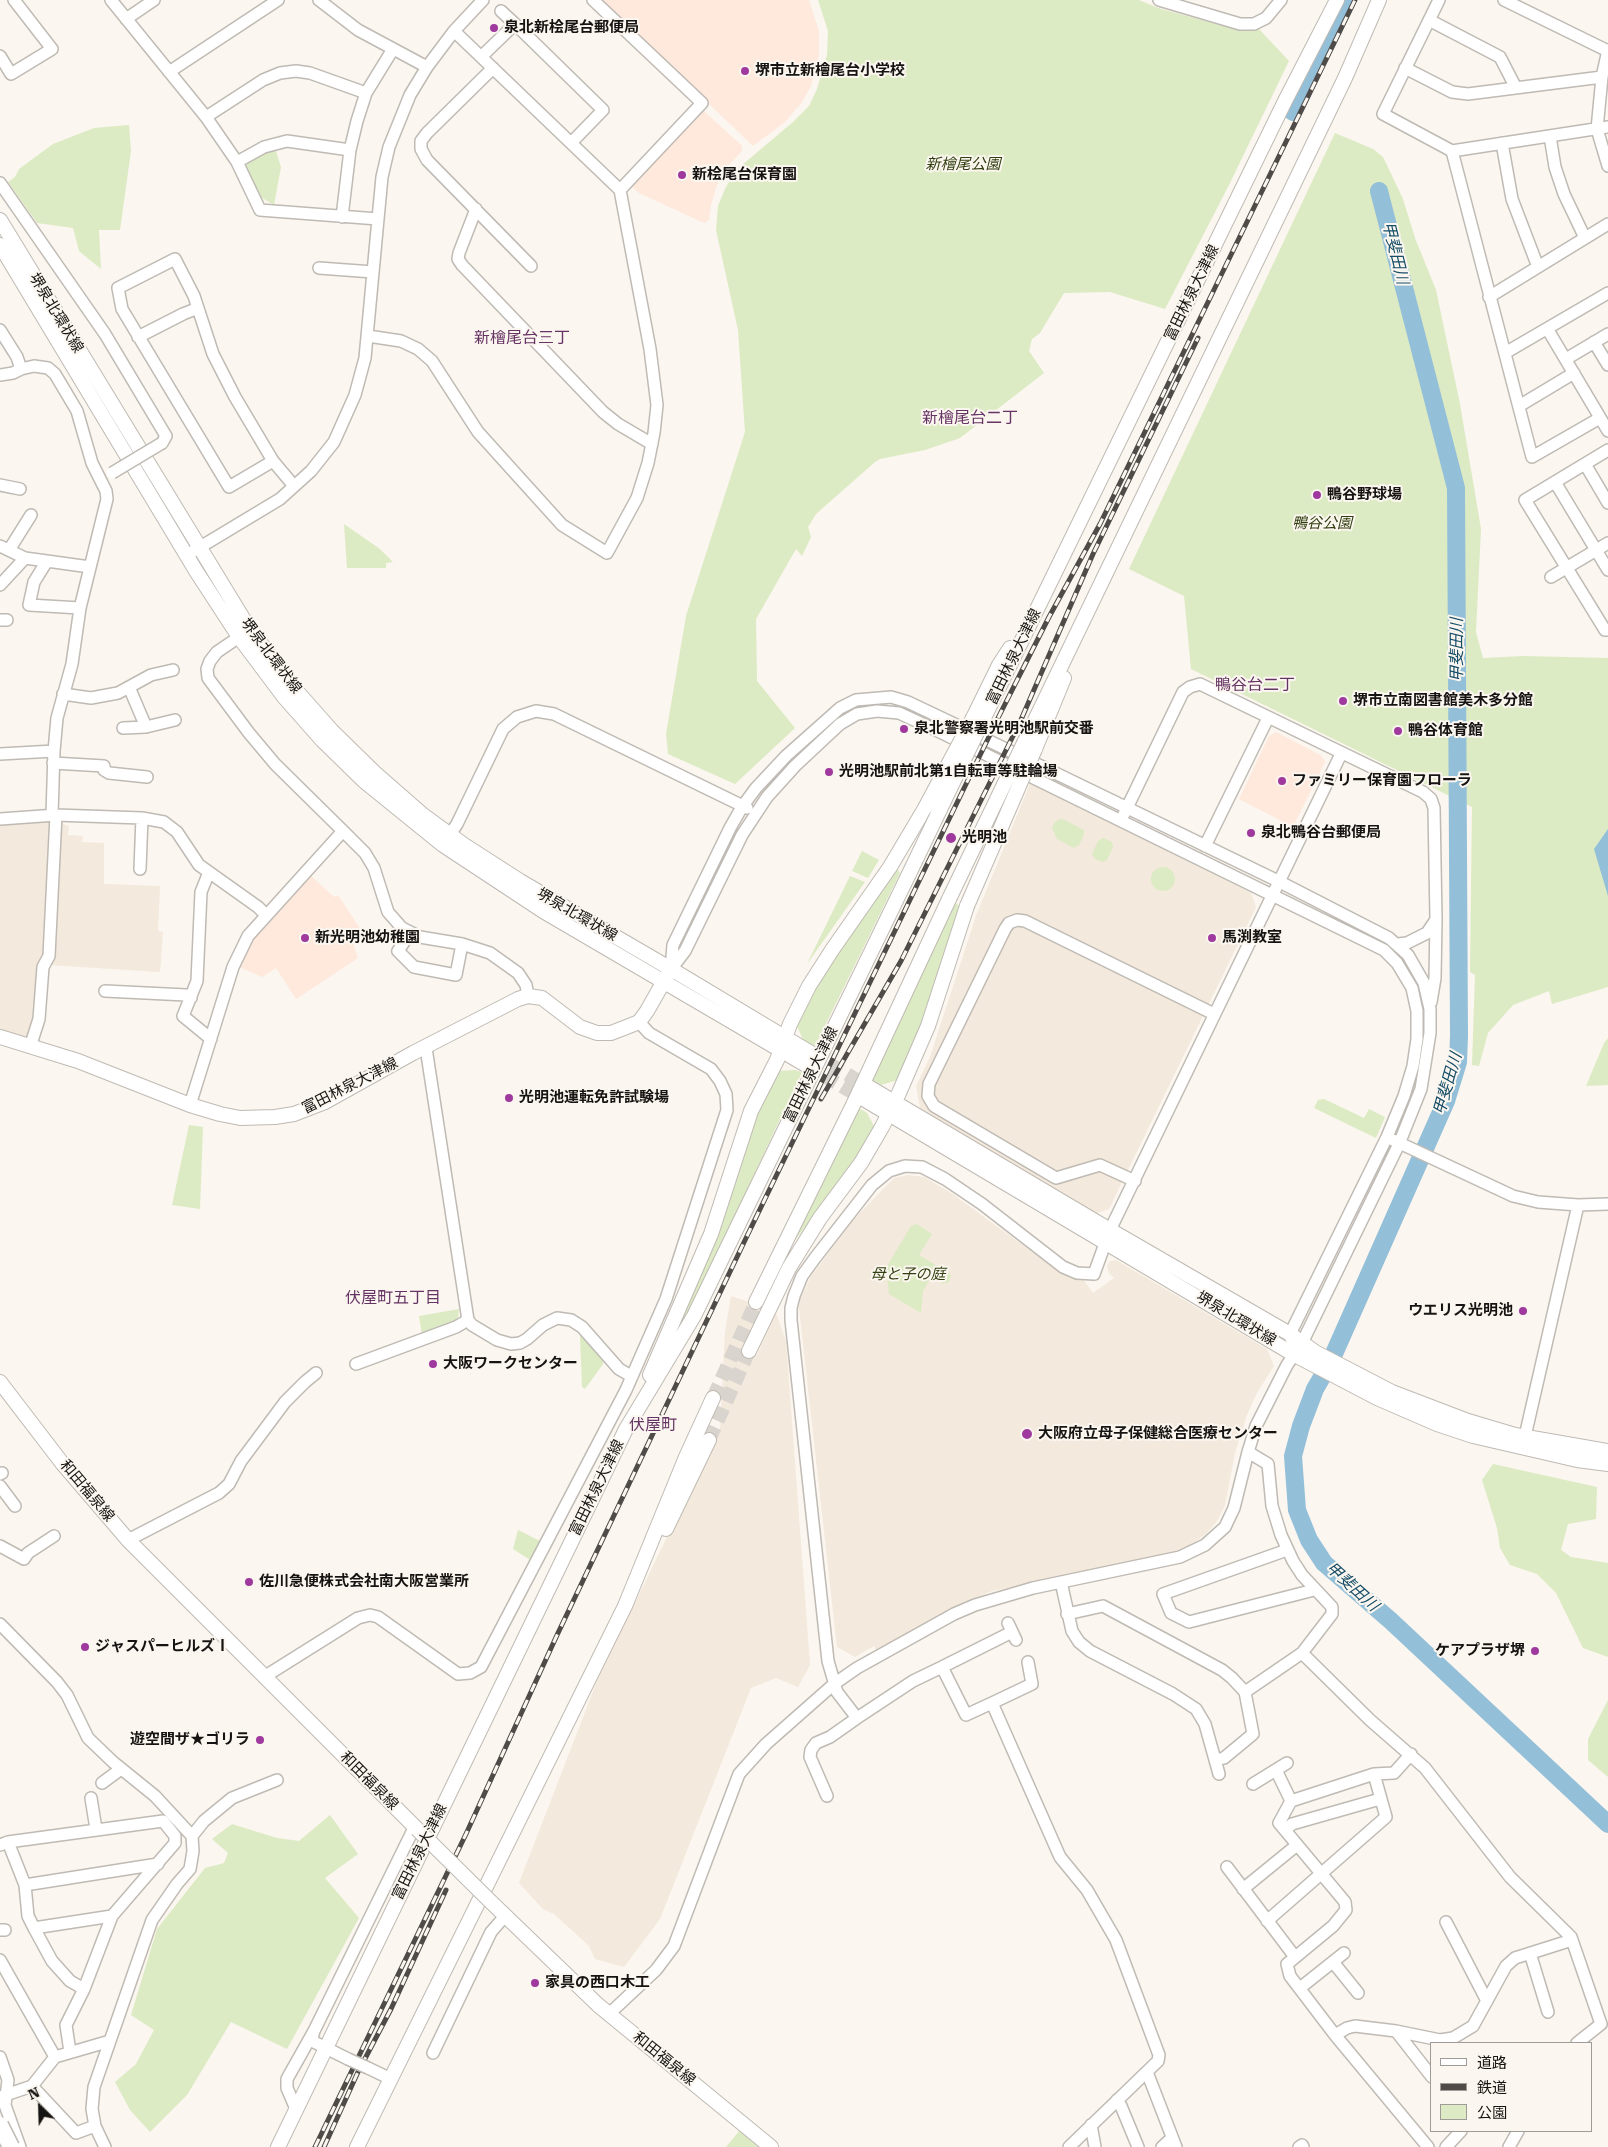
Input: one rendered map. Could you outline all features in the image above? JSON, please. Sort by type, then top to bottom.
[{"type":"highway","points":[[6,2125],[11,2147]]},
{"type":"main road","points":[[1285,101],[1327,0]]},
{"type":"main road","name":"富田林泉大津線","points":[[278,2147],[626,1429],[694,1316],[908,876],[978,720],[1045,592],[1285,101],[1337,0]]},
{"type":"main road","points":[[1345,78],[1380,0]]},
{"type":"main road","points":[[749,1351],[789,1268],[820,1218],[861,1163],[892,1108],[928,1026],[967,906],[1030,746],[1103,575],[1324,120],[1388,0]]},
{"type":"main road","name":"堺泉北環状線","points":[[0,220],[193,552],[239,637],[284,697],[322,740],[364,782],[446,840],[520,881],[668,975]]},
{"type":"main road","name":"堺泉北環状線","points":[[0,245],[193,552],[247,625],[301,696],[332,731],[446,840]]},
{"type":"main road","points":[[626,1429],[711,1234],[751,1111],[809,986],[890,868],[978,720]]},
{"type":"main road","points":[[756,1302],[853,1105],[950,897],[1030,746]]},
{"type":"main road","points":[[528,996],[542,998],[580,1027],[597,1032],[610,1032],[639,1022],[668,975]]},
{"type":"main road","name":"富田林泉大津線","points":[[668,975],[808,1059]]},
{"type":"main road","name":"富田林泉大津線","points":[[0,1037],[78,1061],[190,1105],[220,1114],[240,1118],[275,1118],[294,1114],[325,1102],[518,999],[528,996]]},
{"type":"main road","points":[[865,1092],[892,1108]]},
{"type":"main road","name":"堺泉北環状線","points":[[892,1108],[1295,1344],[1377,1398],[1437,1424],[1524,1443],[1577,1460],[1608,1464]]},
{"type":"main road","name":"堺泉北環状線","points":[[1108,1236],[1295,1344]]},
{"type":"main road","name":"和田福泉線","points":[[0,1382],[62,1463],[128,1540],[416,1828],[505,1916],[609,2014],[771,2147]]},
{"type":"main road","points":[[625,1606],[686,1457],[713,1398]]},
{"type":"main road","points":[[357,2147],[709,1440]]},
{"type":"main road","name":"堺泉北環状線","points":[[1524,1443],[1608,1451]]},
{"type":"street","points":[[0,56],[11,74],[52,49],[14,0]]},
{"type":"street","points":[[111,0],[206,117],[237,162],[260,210],[378,219]]},
{"type":"street","points":[[126,19],[154,0]]},
{"type":"street","points":[[169,72],[278,0]]},
{"type":"street","points":[[319,0],[358,30],[426,67]]},
{"type":"street","points":[[193,552],[262,511],[311,470],[334,442],[356,395],[368,336],[382,177],[389,147],[410,94],[426,67],[454,31],[484,0]]},
{"type":"street","points":[[593,0],[702,104],[620,190]]},
{"type":"street","points":[[1159,0],[1240,24],[1254,24],[1266,18],[1278,1]]},
{"type":"street","points":[[1439,0],[1383,114],[1452,151],[1603,128]]},
{"type":"street","points":[[1504,0],[1608,50],[1602,77],[1603,128],[1608,166]]},
{"type":"street","points":[[501,11],[603,110],[571,143]]},
{"type":"street","points":[[1429,20],[1500,57],[1516,88]]},
{"type":"street","points":[[482,56],[515,24]]},
{"type":"street","points":[[368,336],[401,341],[418,349],[432,361],[478,432],[562,525],[608,553],[638,498],[652,444],[656,405],[654,378],[620,190],[454,31]]},
{"type":"street","points":[[342,217],[350,150],[357,121],[366,94],[393,49]]},
{"type":"street","points":[[493,68],[426,133],[421,141],[421,149],[427,160],[532,266]]},
{"type":"street","points":[[1405,68],[1452,92],[1468,94],[1602,77]]},
{"type":"street","points":[[206,117],[263,80],[280,73],[296,71],[310,73],[366,94]]},
{"type":"street","points":[[1550,136],[1555,167],[1564,194],[1585,238]]},
{"type":"street","points":[[237,162],[264,146],[286,141],[350,150]]},
{"type":"street","points":[[1502,144],[1512,199],[1538,266]]},
{"type":"street","points":[[1452,151],[1532,456],[1600,418]]},
{"type":"street","points":[[0,184],[105,334],[166,436],[162,444],[101,480]]},
{"type":"street","points":[[476,209],[459,253],[458,259],[462,265],[603,412],[618,424],[652,444]]},
{"type":"street","points":[[1489,297],[1608,224]]},
{"type":"street","points":[[273,461],[229,487],[122,309],[118,288],[175,259],[198,308],[212,354],[273,461],[294,486]]},
{"type":"street","points":[[319,268],[373,272]]},
{"type":"street","points":[[1505,353],[1548,330],[1608,293]]},
{"type":"street","points":[[138,337],[198,308]]},
{"type":"street","points":[[0,330],[17,357],[21,369]]},
{"type":"street","points":[[1548,330],[1608,431]]},
{"type":"street","points":[[1566,359],[1608,334]]},
{"type":"street","points":[[1594,342],[1608,365]]},
{"type":"street","points":[[0,375],[34,366],[48,368],[55,374],[77,410],[92,463],[101,480],[106,499],[80,608],[72,664],[57,718],[53,757],[54,815],[49,956],[43,966],[39,1019],[30,1047]]},
{"type":"street","points":[[1519,406],[1574,373]]},
{"type":"street","points":[[1608,450],[1525,500],[1605,630],[1608,630]]},
{"type":"street","points":[[1585,464],[1608,503]]},
{"type":"street","points":[[1555,482],[1608,570]]},
{"type":"street","points":[[0,485],[20,489]]},
{"type":"street","points":[[31,515],[4,548],[25,558],[90,566]]},
{"type":"street","points":[[1551,577],[1608,543]]},
{"type":"street","points":[[0,584],[25,558]]},
{"type":"street","points":[[47,561],[34,582],[29,605],[80,608]]},
{"type":"street","points":[[239,637],[217,652],[210,661],[207,669],[208,678],[275,764],[365,853],[374,868],[388,912],[402,928],[410,933],[462,944],[490,953],[518,974],[526,985],[528,996]]},
{"type":"street","points":[[63,694],[96,697],[118,693],[151,675],[173,670]]},
{"type":"street","points":[[1122,820],[1183,692],[1190,686],[1200,684],[1422,792],[1431,799],[1434,808],[1435,978],[1430,1009],[1427,1056],[1421,1089],[1404,1146],[1295,1344]]},
{"type":"street","points":[[129,687],[146,727]]},
{"type":"street","points":[[668,975],[673,945],[742,807],[786,756],[840,708],[856,700],[891,697],[908,702],[1373,929],[1398,944],[1418,970],[1424,983],[1430,1009]]},
{"type":"street","points":[[609,2014],[656,1970],[674,1946],[739,1774],[766,1744],[834,1684],[864,1664],[954,1614],[974,1605],[1033,1588],[1180,1556],[1205,1545],[1226,1527],[1231,1518],[1256,1426],[1295,1344],[1404,1096],[1413,1066],[1417,1038],[1417,1010],[1409,982],[1398,963],[1384,950],[1122,820],[908,717],[899,713],[878,710],[857,714],[840,724],[795,766],[757,812],[742,835],[685,951],[668,975]]},
{"type":"street","points":[[446,840],[458,824],[502,729],[518,717],[536,711],[554,714],[742,807],[757,812]]},
{"type":"street","points":[[1205,846],[1268,718]]},
{"type":"street","points":[[123,728],[146,727],[175,720]]},
{"type":"street","points":[[0,754],[53,757],[104,766],[104,770],[109,774],[147,777]]},
{"type":"street","points":[[857,1718],[840,1697],[834,1684],[827,1651],[791,1308],[802,1276],[872,1185],[889,1170],[905,1166],[922,1167],[945,1179],[982,1204],[1063,1267],[1077,1273],[1094,1274],[1108,1236],[1134,1181],[1341,754]]},
{"type":"street","points":[[0,819],[54,815],[142,818],[164,822],[182,839],[200,865],[258,907],[266,915]]},
{"type":"street","points":[[142,818],[140,865],[153,860]]},
{"type":"street","points":[[190,1105],[237,956],[248,936],[343,831]]},
{"type":"street","points":[[209,872],[202,892],[198,981],[183,1016],[211,1039]]},
{"type":"street","points":[[1398,944],[1427,934],[1436,919]]},
{"type":"street","points":[[1134,1181],[1100,1165],[1056,1178],[934,1106],[928,1096],[929,1084],[1005,929],[1009,923],[1017,920],[1025,921],[1214,1014]]},
{"type":"street","points":[[410,933],[398,951],[412,972],[456,975],[462,944]]},
{"type":"street","points":[[105,991],[186,995],[192,998]]},
{"type":"street","points":[[264,1677],[358,1618],[370,1615],[378,1617],[458,1674],[470,1673],[481,1667],[632,1376],[680,1262],[727,1110],[726,1094],[720,1081],[710,1069],[649,1033],[639,1022]]},
{"type":"street","points":[[426,1048],[468,1320],[472,1325],[496,1340],[511,1344],[520,1343],[543,1324],[557,1318],[571,1320],[582,1327],[619,1369],[632,1376]]},
{"type":"street","points":[[1387,1137],[1513,1196],[1538,1202],[1578,1205],[1608,1204]]},
{"type":"street","points":[[1524,1443],[1578,1205]]},
{"type":"street","points":[[356,1364],[456,1327],[468,1320]]},
{"type":"street","points":[[128,1540],[219,1493],[229,1484],[241,1461],[285,1402],[316,1373]]},
{"type":"street","points":[[1245,1692],[1302,1653],[1332,1614],[1332,1607],[1314,1590],[1302,1575],[1287,1550],[1272,1506],[1268,1464],[1248,1452]]},
{"type":"street","points":[[0,1486],[15,1506]]},
{"type":"street","points":[[0,1546],[24,1559],[28,1553],[54,1536]]},
{"type":"street","points":[[1287,1550],[1163,1594],[1171,1614],[1189,1622],[1314,1590]]},
{"type":"street","points":[[1060,1582],[1072,1631],[1079,1642],[1090,1651],[1173,1694],[1196,1709],[1205,1724],[1219,1774]]},
{"type":"street","points":[[1067,1614],[1104,1606],[1222,1670],[1245,1692],[1253,1734],[1224,1758],[1215,1760]]},
{"type":"street","points":[[0,1624],[57,1682],[67,1696],[88,1738],[121,1769],[155,1796],[192,1836],[193,1851],[190,1869],[152,1920],[94,2087],[92,2109],[96,2126],[105,2147]]},
{"type":"street","points":[[828,1790],[810,1757],[811,1750],[816,1743],[830,1737],[912,1681],[942,1667],[977,1643],[1012,1632]]},
{"type":"street","points":[[1302,1653],[1370,1720],[1411,1754],[1444,1790],[1510,1877],[1565,1929],[1572,1940],[1601,2024],[1578,2042]]},
{"type":"street","points":[[942,1667],[966,1715],[1032,1684],[1028,1662]]},
{"type":"street","points":[[992,1703],[1060,1856],[1088,1890],[1116,1940],[1160,2055],[1158,2061],[1069,2147]]},
{"type":"street","points":[[1411,1754],[1394,1773],[1374,1774],[1291,1801],[1280,1823],[1296,1845],[1345,1902],[1346,1910],[1333,1926],[1287,1964],[1290,1976],[1335,2035],[1428,2147]]},
{"type":"street","points":[[1253,1784],[1287,1763]]},
{"type":"street","points":[[102,1783],[121,1769]]},
{"type":"street","points":[[1276,1770],[1291,1801]]},
{"type":"street","points":[[1267,1921],[1386,1817],[1374,1774]]},
{"type":"street","points":[[192,1836],[204,1821],[232,1798],[277,1780]]},
{"type":"street","points":[[91,1798],[96,1829]]},
{"type":"street","points":[[1285,1830],[1292,1824],[1380,1799]]},
{"type":"street","points":[[70,2052],[66,2025],[84,1989],[112,1916],[175,1843],[175,1836],[163,1821],[96,1829],[4,1844],[25,1885],[28,1916],[52,1961],[70,1981],[84,1989]]},
{"type":"street","points":[[296,2109],[287,2088],[288,2079],[416,1828]]},
{"type":"street","points":[[1243,1889],[1296,1845]]},
{"type":"street","points":[[25,1885],[158,1864]]},
{"type":"street","points":[[1227,1867],[1296,1957]]},
{"type":"street","points":[[34,1928],[112,1916]]},
{"type":"street","points":[[432,2054],[491,1932],[505,1916]]},
{"type":"street","points":[[1446,1922],[1486,2001]]},
{"type":"street","points":[[1335,2035],[1346,2028],[1355,2026],[1396,2031],[1440,2040],[1453,2038],[1473,2026],[1506,1966],[1514,1958],[1572,1940]]},
{"type":"street","points":[[1300,1988],[1344,1953]]},
{"type":"street","points":[[1530,1954],[1548,2012]]},
{"type":"street","points":[[0,1960],[17,2000],[55,2057]]},
{"type":"street","points":[[1333,1962],[1358,1993]]},
{"type":"street","points":[[314,2031],[312,2038],[314,2042],[391,2079]]},
{"type":"street","points":[[1396,2031],[1430,2074]]},
{"type":"street","points":[[4,2096],[32,2086],[55,2057],[110,2041]]},
{"type":"street","points":[[0,2057],[8,2080],[4,2096],[6,2125],[20,2147]]},
{"type":"street","points":[[1147,2072],[1174,2142],[1162,2147]]},
{"type":"street","points":[[32,2086],[76,2133],[96,2126]]},
{"type":"street","points":[[1117,2100],[1122,2106],[1138,2147]]},
{"type":"street","points":[[0,2134],[6,2125]]},
{"type":"street","points":[[1092,2125],[1095,2147]]},
{"type":"street","points":[[1446,2147],[1460,2132]]},
{"type":"street","points":[[1509,2147],[1517,2132]]},
{"type":"street","points":[[1299,2147],[1302,2145],[1303,2147]]},
{"type":"shaded area","name":"堺市立新檜尾台小学校","points":[[600,0],[809,0],[819,31],[819,55],[811,86],[802,102],[785,122],[753,146]]},
{"type":"shaded area","name":"新桧尾台保育園","points":[[703,110],[742,146],[742,151],[730,164],[717,185],[709,220],[704,223],[639,193],[630,185]]},
{"type":"shaded area","name":"ファミリー保育園フローラ","points":[[1276,732],[1322,756],[1325,762],[1293,827],[1239,799],[1269,736]]},
{"type":"shaded area","points":[[1031,781],[1251,893],[1256,907],[1109,1209],[1095,1214],[920,1108],[916,1086],[930,1057],[976,916]]},
{"type":"shaded area","points":[[49,818],[52,822],[45,955],[40,961],[37,973],[34,1018],[29,1035],[23,1037],[0,1031],[0,823]]},
{"type":"shaded area","points":[[59,823],[69,826],[68,835],[83,836],[82,842],[104,843],[104,884],[160,886],[158,931],[163,932],[160,972],[49,965]]},
{"type":"shaded area","name":"新光明池幼稚園","points":[[310,875],[334,897],[338,895],[359,927],[360,933],[353,943],[358,958],[296,999],[276,968],[262,977],[239,967],[257,933]]},
{"type":"shaded area","name":"大阪府立母子保健総合医療センター","points":[[908,1175],[924,1177],[951,1193],[1064,1275],[1070,1273],[1083,1279],[1093,1293],[1114,1278],[1109,1273],[1107,1266],[1110,1261],[1116,1260],[1267,1349],[1274,1366],[1257,1393],[1247,1415],[1235,1453],[1225,1505],[1217,1521],[1207,1533],[1191,1545],[1160,1557],[992,1591],[952,1608],[876,1650],[874,1646],[855,1657],[837,1647],[799,1308],[800,1300],[811,1276],[854,1219],[894,1178]]},
{"type":"shaded area","points":[[731,1296],[761,1306],[743,1348],[757,1355],[776,1313],[786,1341],[810,1665],[798,1687],[776,1678],[751,1688],[660,1919],[624,1967],[595,1959],[589,1946],[554,1914],[543,1909],[519,1883],[597,1681],[720,1428],[725,1332]]},
{"type":"green space","name":"新檜尾公園","points":[[818,0],[1139,0],[1161,9],[1238,30],[1258,28],[1289,61],[1229,185],[1165,309],[1110,292],[1064,293],[1040,333],[1032,339],[1029,351],[1044,373],[960,438],[925,450],[880,459],[875,462],[816,514],[808,527],[811,537],[802,556],[796,549],[756,619],[757,681],[795,728],[735,784],[668,754],[666,734],[686,616],[745,432],[738,330],[716,230],[718,206],[735,171],[809,106],[817,89],[827,55],[828,31]]},
{"type":"green space","points":[[129,125],[131,151],[120,230],[99,230],[101,269],[79,251],[73,228],[37,223],[8,182],[15,177],[19,169],[53,144],[94,128]]},
{"type":"green space","name":"鴨谷公園","points":[[1335,133],[1373,149],[1383,157],[1403,199],[1415,238],[1436,290],[1460,404],[1481,529],[1476,632],[1483,658],[1523,656],[1608,658],[1608,987],[1552,1004],[1549,991],[1513,1005],[1488,1033],[1479,1066],[1472,1065],[1475,975],[1470,972],[1472,807],[1191,669],[1184,596],[1129,569]]},
{"type":"green space","points":[[275,148],[281,167],[274,205],[259,196],[246,166],[249,161]]},
{"type":"green space","points":[[344,524],[380,549],[393,562],[386,563],[386,568],[347,568]]},
{"type":"green space","points":[[1060,819],[1084,830],[1084,835],[1079,845],[1074,848],[1057,839],[1052,827]]},
{"type":"green space","points":[[1103,838],[1112,842],[1113,847],[1107,860],[1103,862],[1095,859],[1092,854],[1098,841]]},
{"type":"green space","points":[[862,851],[879,860],[868,878],[852,871]]},
{"type":"green space","points":[[1163,867],[1172,870],[1175,879],[1172,888],[1163,891],[1154,888],[1151,879],[1154,870]]},
{"type":"green space","points":[[895,870],[898,870],[900,873],[815,1046],[803,1040],[797,1026],[815,989]]},
{"type":"green space","points":[[850,876],[865,882],[807,964]]},
{"type":"green space","points":[[955,903],[960,906],[912,1050],[898,1080],[881,1085],[871,1079]]},
{"type":"green space","points":[[1608,1038],[1608,1085],[1586,1086],[1604,1043]]},
{"type":"green space","points":[[795,1070],[802,1072],[697,1297],[679,1333],[670,1333],[757,1107],[776,1071]]},
{"type":"green space","points":[[1324,1099],[1364,1118],[1369,1109],[1385,1117],[1376,1138],[1314,1108],[1318,1100]]},
{"type":"green space","points":[[857,1107],[867,1113],[875,1128],[839,1184],[792,1244]]},
{"type":"green space","points":[[189,1125],[203,1127],[200,1209],[172,1205]]},
{"type":"green space","name":"母と子の庭","points":[[917,1224],[932,1234],[919,1255],[951,1276],[949,1282],[943,1284],[938,1279],[941,1273],[935,1270],[923,1291],[921,1313],[889,1294],[886,1268],[911,1226]]},
{"type":"green space","points":[[459,1309],[458,1317],[455,1321],[422,1335],[419,1316]]},
{"type":"green space","points":[[582,1334],[604,1359],[603,1364],[585,1389],[582,1387],[580,1337]]},
{"type":"green space","points":[[1493,1464],[1597,1487],[1596,1519],[1568,1524],[1561,1550],[1571,1557],[1608,1563],[1608,1657],[1583,1648],[1556,1593],[1537,1574],[1510,1565],[1500,1548],[1497,1528],[1482,1480]]},
{"type":"green space","points":[[518,1530],[540,1541],[530,1560],[513,1549]]},
{"type":"green space","points":[[1608,1700],[1608,1777],[1588,1760],[1588,1739]]},
{"type":"green space","points":[[330,1815],[358,1854],[325,1878],[359,1918],[287,2049],[231,2022],[187,2095],[150,2132],[130,2110],[115,2082],[136,2064],[154,2030],[131,2015],[157,1929],[205,1868],[224,1863],[228,1853],[212,1839],[232,1824],[277,1838],[299,1841]]},
{"type":"green space","points":[[740,2130],[758,2147],[726,2147]]},
{"type":"water","points":[[1608,829],[1608,896],[1594,849]]},
{"type":"waterway","name":"甲斐田川","points":[[1293,112],[1347,0]]},
{"type":"waterway","name":"甲斐田川","points":[[1379,191],[1456,488],[1458,1062],[1446,1101],[1329,1365],[1315,1389],[1301,1426],[1293,1456],[1297,1510],[1309,1540],[1324,1563],[1391,1621],[1608,1824]]},
{"type":"tunnel","points":[[811,1053],[867,1086]]},
{"type":"tunnel","points":[[806,1065],[862,1098]]},
{"type":"tunnel","points":[[713,1398],[756,1302]]},
{"type":"tunnel","points":[[709,1440],[749,1351]]},
{"type":"railway","points":[[315,2147],[466,1834],[558,1633],[747,1236],[1000,714],[1049,617],[1100,524],[1355,0]]},
{"type":"railway","points":[[821,1099],[901,961],[1020,722],[1093,554],[1198,338]]},
{"type":"railway","points":[[324,2147],[446,1890]]},
{"type":"place","name":"泉北新桧尾台郵便局","points":[[494,28]]},
{"type":"place","name":"堺市立新檜尾台小学校","points":[[745,71]]},
{"type":"place","name":"新桧尾台保育園","points":[[682,175]]},
{"type":"place","name":"鴨谷野球場","points":[[1317,495]]},
{"type":"place","name":"堺市立南図書館美木多分館","points":[[1343,701]]},
{"type":"place","name":"泉北警察署光明池駅前交番","points":[[904,729]]},
{"type":"place","name":"鴨谷体育館","points":[[1398,731]]},
{"type":"place","name":"光明池駅前北第1自転車等駐輪場","points":[[829,772]]},
{"type":"place","name":"ファミリー保育園フローラ","points":[[1282,781]]},
{"type":"place","name":"泉北鴨谷台郵便局","points":[[1251,833]]},
{"type":"place","name":"光明池","points":[[951,838]]},
{"type":"place","name":"新光明池幼稚園","points":[[305,938]]},
{"type":"place","name":"馬渕教室","points":[[1212,938]]},
{"type":"place","name":"光明池運転免許試験場","points":[[509,1098]]},
{"type":"place","name":"ウエリス光明池","points":[[1523,1311]]},
{"type":"place","name":"大阪ワークセンター","points":[[433,1364]]},
{"type":"place","name":"大阪府立母子保健総合医療センター","points":[[1027,1434]]},
{"type":"place","name":"佐川急便株式会社南大阪営業所","points":[[249,1582]]},
{"type":"place","name":"ジャスパーヒルズⅠ","points":[[85,1647]]},
{"type":"place","name":"ケアプラザ堺","points":[[1535,1651]]},
{"type":"place","name":"遊空間ザ★ゴリラ","points":[[260,1740]]},
{"type":"place","name":"家具の西口木工","points":[[535,1983]]},
{"type":"district","name":"新檜尾台三丁","points":[[522,338]]},
{"type":"district","name":"新檜尾台二丁","points":[[970,418]]},
{"type":"district","name":"鴨谷台二丁","points":[[1255,685]]},
{"type":"district","name":"伏屋町五丁目","points":[[393,1298]]},
{"type":"district","name":"伏屋町","points":[[653,1425]]}]
